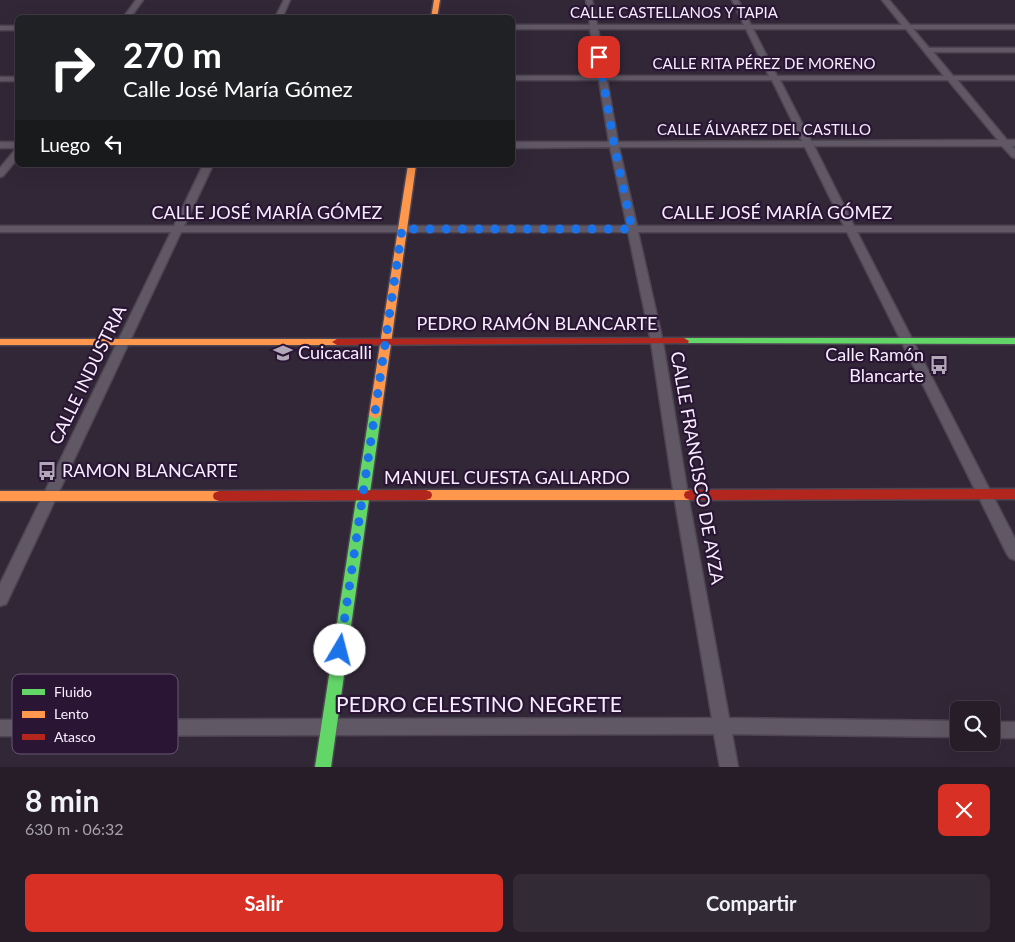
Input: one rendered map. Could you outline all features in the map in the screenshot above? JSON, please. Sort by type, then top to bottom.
[{"type":"street","points":[[128,15],[140,0]]},
{"type":"street","points":[[280,15],[287,0]]},
{"type":"street","points":[[434,15],[437,0]]},
{"type":"street","name":"CALLE FRANCISCO DE AYZA","points":[[589,0],[614,144],[657,342],[681,495],[724,726],[729,767]]},
{"type":"street","points":[[735,0],[1015,554]]},
{"type":"street","points":[[885,0],[1015,155]]},
{"type":"street","name":"CALLE CASTELLANOS Y TAPIA","points":[[515,27],[1015,26]]},
{"type":"street","points":[[0,28],[15,28]]},
{"type":"street","points":[[927,50],[1015,50]]},
{"type":"street","name":"CALLE RITA PÉREZ DE MORENO","points":[[515,78],[1015,78]]},
{"type":"street","points":[[0,79],[15,79]]},
{"type":"street","name":"CALLE ÁLVAREZ DEL CASTILLO","points":[[515,145],[1015,143]]},
{"type":"street","points":[[0,145],[15,145]]},
{"type":"street","points":[[0,174],[15,156]]},
{"type":"street","name":"CALLE INDUSTRIA","points":[[0,600],[207,167]]},
{"type":"street","points":[[323,767],[412,167]]},
{"type":"street","name":"CALLE JOSÉ MARÍA GÓMEZ","points":[[0,229],[1015,229]]},
{"type":"street","name":"PEDRO RAMÓN BLANCARTE","points":[[0,342],[1015,341]]},
{"type":"street","name":"MANUEL CUESTA GALLARDO","points":[[0,496],[1015,494]]},
{"type":"street","name":"PEDRO CELESTINO NEGRETE","points":[[178,728],[724,726],[950,729]]},
{"type":"street","points":[[1000,730],[1015,730]]},
{"type":"traffic: fast","points":[[684,341],[1015,341]]},
{"type":"traffic: fast","points":[[323,767],[375,415]]},
{"type":"traffic: slow","points":[[434,15],[437,0]]},
{"type":"traffic: slow","points":[[375,415],[412,167]]},
{"type":"traffic: slow","points":[[0,342],[337,342]]},
{"type":"traffic: slow","points":[[426,495],[690,495]]},
{"type":"traffic: slow","points":[[0,496],[219,496]]},
{"type":"traffic: jam","points":[[337,342],[684,341]]},
{"type":"traffic: jam","points":[[690,495],[1015,494]]},
{"type":"traffic: jam","points":[[219,496],[426,495]]},
{"type":"place","name":"Cuicacalli","points":[[283,353]]},
{"type":"place","name":"Calle Ramón Blancarte","points":[[939,365]]},
{"type":"place","name":"RAMON BLANCARTE","points":[[47,471]]},
{"type":"route","points":[[340,650],[402,229],[632,229],[614,144],[599,57]]}]
